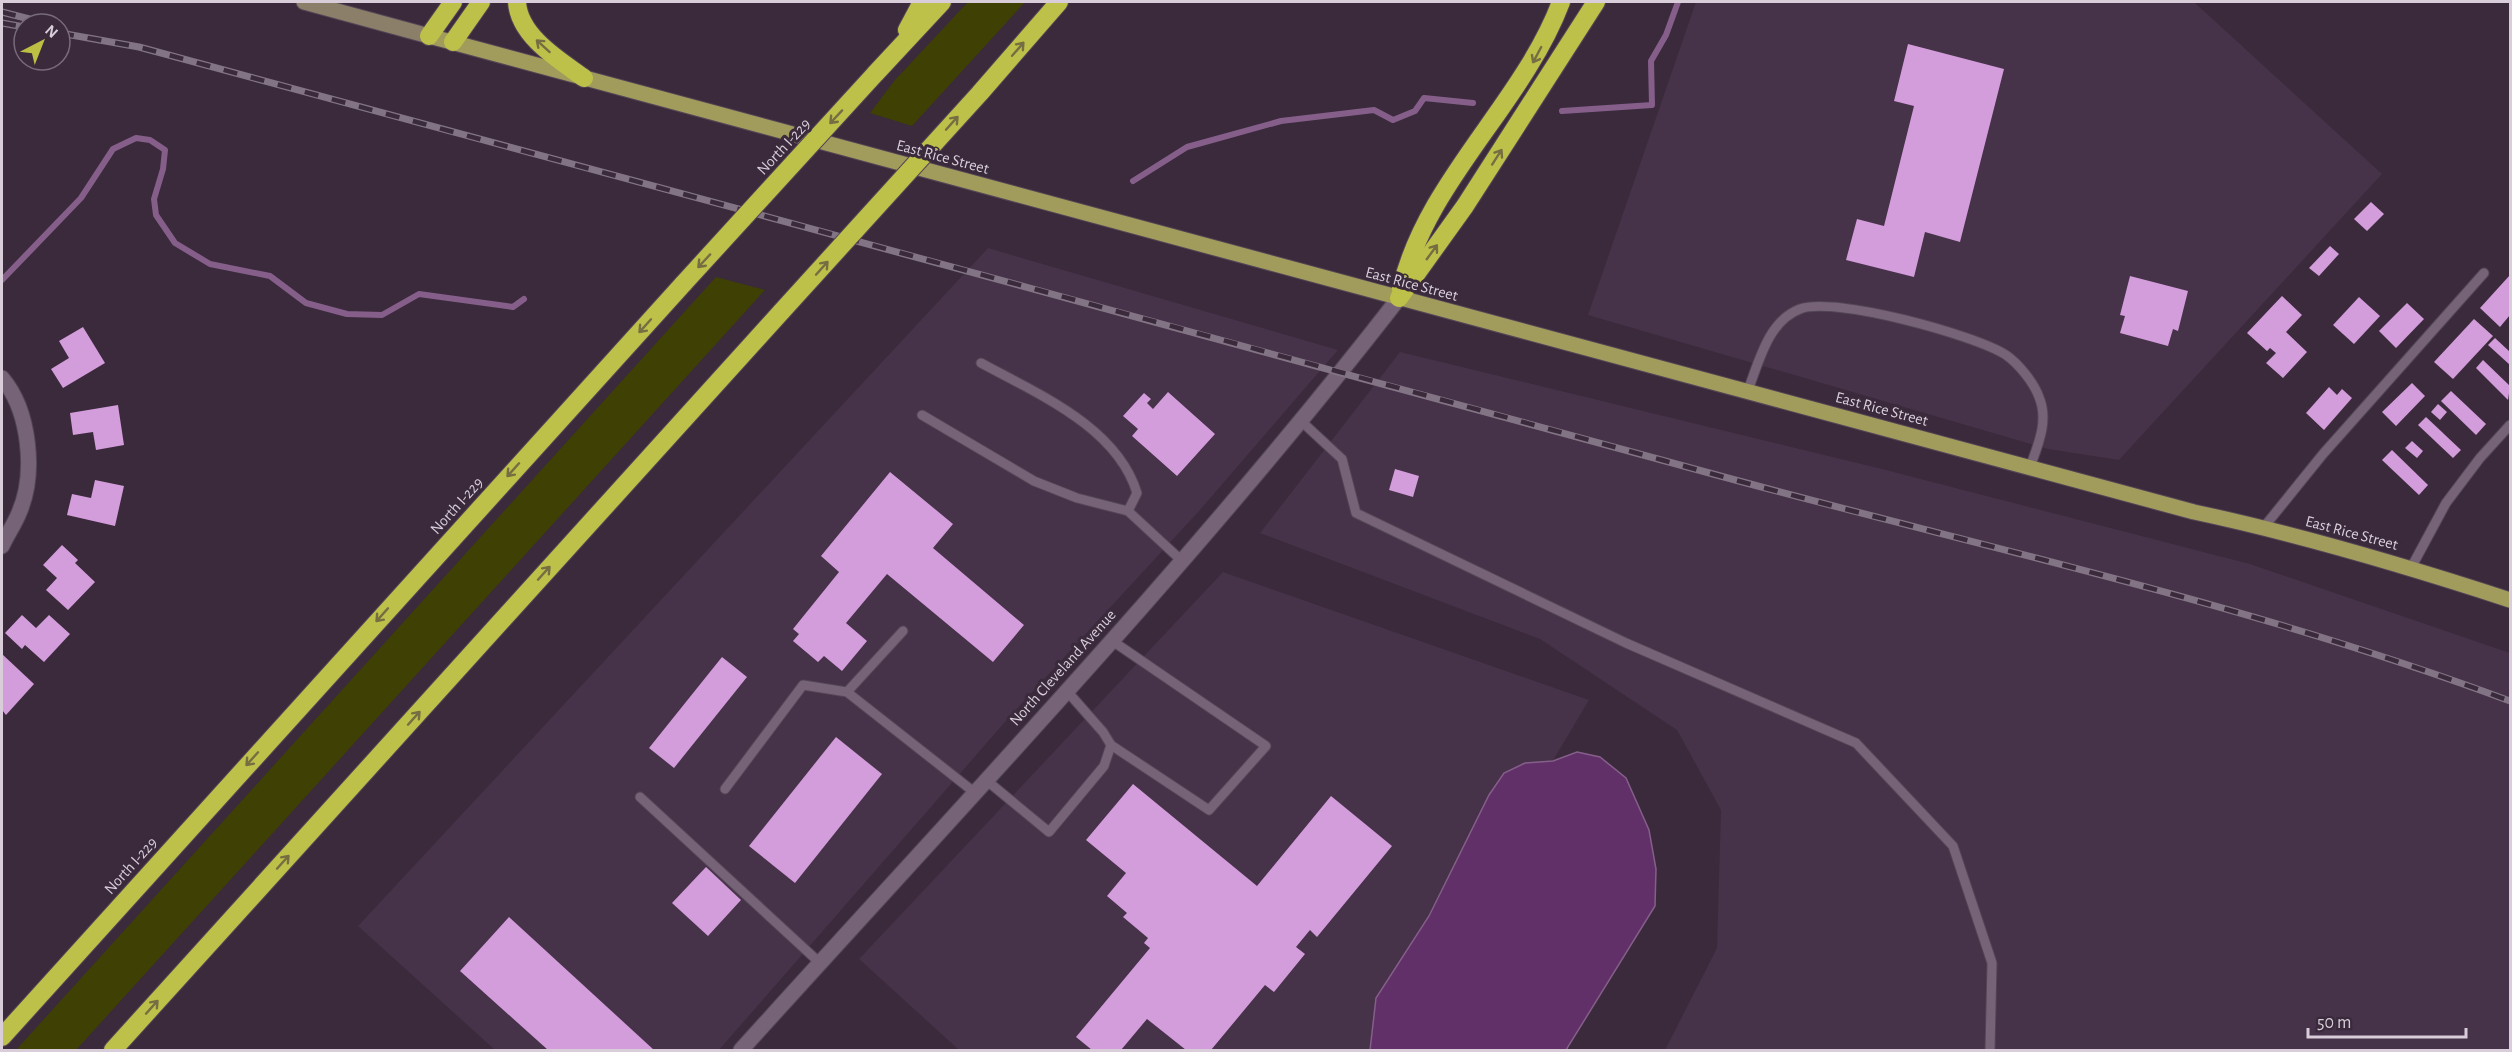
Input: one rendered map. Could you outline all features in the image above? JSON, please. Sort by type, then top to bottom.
[{"type":"highway","points":[[429,36],[453,2]]},
{"type":"highway","points":[[453,42],[481,2]]},
{"type":"highway","points":[[517,2],[525,24],[535,39],[584,78]]},
{"type":"highway","points":[[897,51],[922,2]]},
{"type":"highway","name":"North I-229","points":[[2,1037],[684,283],[942,2]]},
{"type":"highway","points":[[113,1050],[980,93],[1059,2]]},
{"type":"highway","points":[[1399,298],[1409,256],[1426,219],[1532,64],[1551,28],[1561,2]]},
{"type":"highway","points":[[1399,298],[1465,206],[1596,2]]},
{"type":"main road","name":"East Rice Street","points":[[304,2],[2194,512],[2264,527],[2411,568],[2511,600]]},
{"type":"street","name":"North Cleveland Avenue","points":[[741,1050],[986,780],[1181,560],[1301,421],[1399,298]]},
{"type":"street","points":[[2,378],[19,409],[28,457],[26,484],[20,512],[2,546]]},
{"type":"lane","points":[[2264,527],[2323,454],[2484,273]]},
{"type":"lane","points":[[1748,390],[1770,334],[1791,315],[1800,309],[1823,305],[1866,309],[1985,344],[2007,356],[2022,371],[2039,395],[2044,412],[2042,435],[2030,467]]},
{"type":"lane","points":[[981,363],[1077,418],[1118,454],[1132,478],[1137,493],[1128,511]]},
{"type":"lane","points":[[922,415],[1034,481],[1077,498],[1128,511],[1181,560]]},
{"type":"lane","points":[[1301,421],[1342,459],[1356,513],[1626,643],[1856,743],[1953,846],[1992,963],[1990,1050]]},
{"type":"lane","points":[[2411,568],[2446,503],[2480,458],[2511,425]]},
{"type":"lane","points":[[847,692],[903,631]]},
{"type":"lane","points":[[1066,690],[1103,732],[1111,745],[1209,810],[1266,746],[1111,640]]},
{"type":"lane","points":[[725,789],[803,685],[847,692],[974,792]]},
{"type":"lane","points":[[986,780],[1049,832],[1104,766],[1111,745]]},
{"type":"lane","points":[[640,797],[820,963]]},
{"type":"shaded area","points":[[968,2],[1025,2],[912,126],[870,113],[895,80]]},
{"type":"shaded area","points":[[1696,2],[2194,2],[2382,174],[2119,460],[2048,449],[1588,315]]},
{"type":"shaded area","points":[[988,248],[1338,350],[1200,510],[1012,714],[719,1050],[495,1050],[358,926]]},
{"type":"shaded area","points":[[716,277],[765,290],[76,1050],[16,1050]]},
{"type":"shaded area","points":[[1400,352],[1882,469],[2250,564],[2510,653],[2510,1050],[1665,1050],[1717,948],[1721,810],[1677,730],[1540,639],[1260,533]]},
{"type":"shaded area","points":[[1223,572],[1589,700],[1450,934],[1371,1050],[959,1050],[859,959]]},
{"type":"shaded area","points":[[1577,752],[1600,757],[1626,778],[1649,830],[1656,869],[1655,906],[1566,1050],[1370,1050],[1376,998],[1429,916],[1489,795],[1504,773],[1525,763],[1553,761]]},
{"type":"building","points":[[1908,44],[2004,69],[1960,242],[1925,232],[1914,277],[1846,260],[1857,219],[1884,226],[1914,106],[1894,101]]},
{"type":"building","points":[[2371,202],[2384,214],[2367,231],[2354,219]]},
{"type":"building","points":[[2330,246],[2339,254],[2319,276],[2309,268]]},
{"type":"building","points":[[2510,275],[2510,315],[2500,327],[2480,308]]},
{"type":"building","points":[[2130,276],[2188,291],[2178,331],[2173,329],[2168,346],[2120,333],[2125,316],[2120,315]]},
{"type":"building","points":[[2282,296],[2302,315],[2286,332],[2307,352],[2283,378],[2266,363],[2276,353],[2270,348],[2267,351],[2247,333]]},
{"type":"building","points":[[2359,297],[2380,316],[2354,344],[2333,325]]},
{"type":"building","points":[[2407,303],[2424,319],[2396,348],[2379,331]]},
{"type":"building","points":[[2474,319],[2493,336],[2453,379],[2434,362]]},
{"type":"building","points":[[83,327],[105,363],[63,388],[51,369],[69,358],[59,341]]},
{"type":"building","points":[[2495,338],[2510,352],[2510,365],[2488,345]]},
{"type":"building","points":[[2483,360],[2510,386],[2508,400],[2476,368]]},
{"type":"building","points":[[2412,383],[2425,396],[2396,426],[2382,412]]},
{"type":"building","points":[[2329,387],[2337,395],[2342,389],[2352,398],[2324,430],[2306,413]]},
{"type":"building","points":[[2451,391],[2486,424],[2476,435],[2441,401]]},
{"type":"building","points":[[1168,392],[1215,434],[1177,476],[1132,436],[1138,429],[1123,416],[1144,393],[1151,399],[1147,403],[1153,409]]},
{"type":"building","points":[[2438,404],[2447,412],[2440,420],[2431,412]]},
{"type":"building","points":[[118,405],[124,445],[96,450],[93,432],[73,435],[70,413]]},
{"type":"building","points":[[2426,417],[2461,450],[2453,458],[2418,425]]},
{"type":"building","points":[[2412,441],[2423,451],[2417,458],[2405,448]]},
{"type":"building","points":[[2392,450],[2428,485],[2419,495],[2382,460]]},
{"type":"building","points":[[1395,469],[1419,476],[1413,497],[1389,490]]},
{"type":"building","points":[[890,472],[953,524],[933,548],[1024,625],[993,662],[887,574],[846,623],[867,641],[842,671],[824,656],[818,662],[793,641],[799,634],[793,629],[839,572],[821,556]]},
{"type":"building","points":[[95,480],[124,486],[115,526],[67,515],[72,494],[91,498]]},
{"type":"building","points":[[62,545],[78,560],[75,563],[95,582],[68,610],[46,590],[57,578],[43,565]]},
{"type":"building","points":[[22,615],[36,628],[49,615],[70,634],[44,662],[25,645],[22,649],[5,633]]},
{"type":"building","points":[[2,654],[34,684],[6,715],[2,710]]},
{"type":"building","points":[[722,657],[747,677],[674,768],[649,748]]},
{"type":"building","points":[[836,737],[882,774],[795,883],[749,846]]},
{"type":"building","points":[[1133,784],[1257,886],[1331,796],[1392,846],[1317,937],[1310,930],[1296,947],[1305,954],[1274,992],[1265,985],[1211,1050],[1186,1050],[1147,1019],[1121,1050],[1092,1050],[1076,1037],[1150,948],[1144,943],[1148,938],[1123,917],[1127,913],[1107,896],[1126,873],[1086,840]]},
{"type":"building","points":[[706,867],[741,900],[708,936],[672,903]]},
{"type":"building","points":[[509,917],[654,1050],[548,1050],[460,971]]},
{"type":"waterway","points":[[1562,111],[1652,105],[1651,61],[1666,35],[1678,2]]},
{"type":"waterway","points":[[1133,181],[1187,147],[1281,121],[1374,110],[1393,120],[1415,111],[1424,98],[1473,103]]},
{"type":"waterway","points":[[2,280],[81,198],[113,149],[136,138],[150,140],[165,150],[163,169],[154,199],[156,215],[175,243],[210,264],[270,276],[306,303],[347,314],[382,315],[419,294],[513,307],[524,299]]},
{"type":"railway","points":[[2,12],[12,15]]},
{"type":"railway","points":[[2,23],[12,25]]},
{"type":"railway","points":[[72,35],[139,47],[1702,471],[2109,577],[2311,634],[2510,701]]}]
